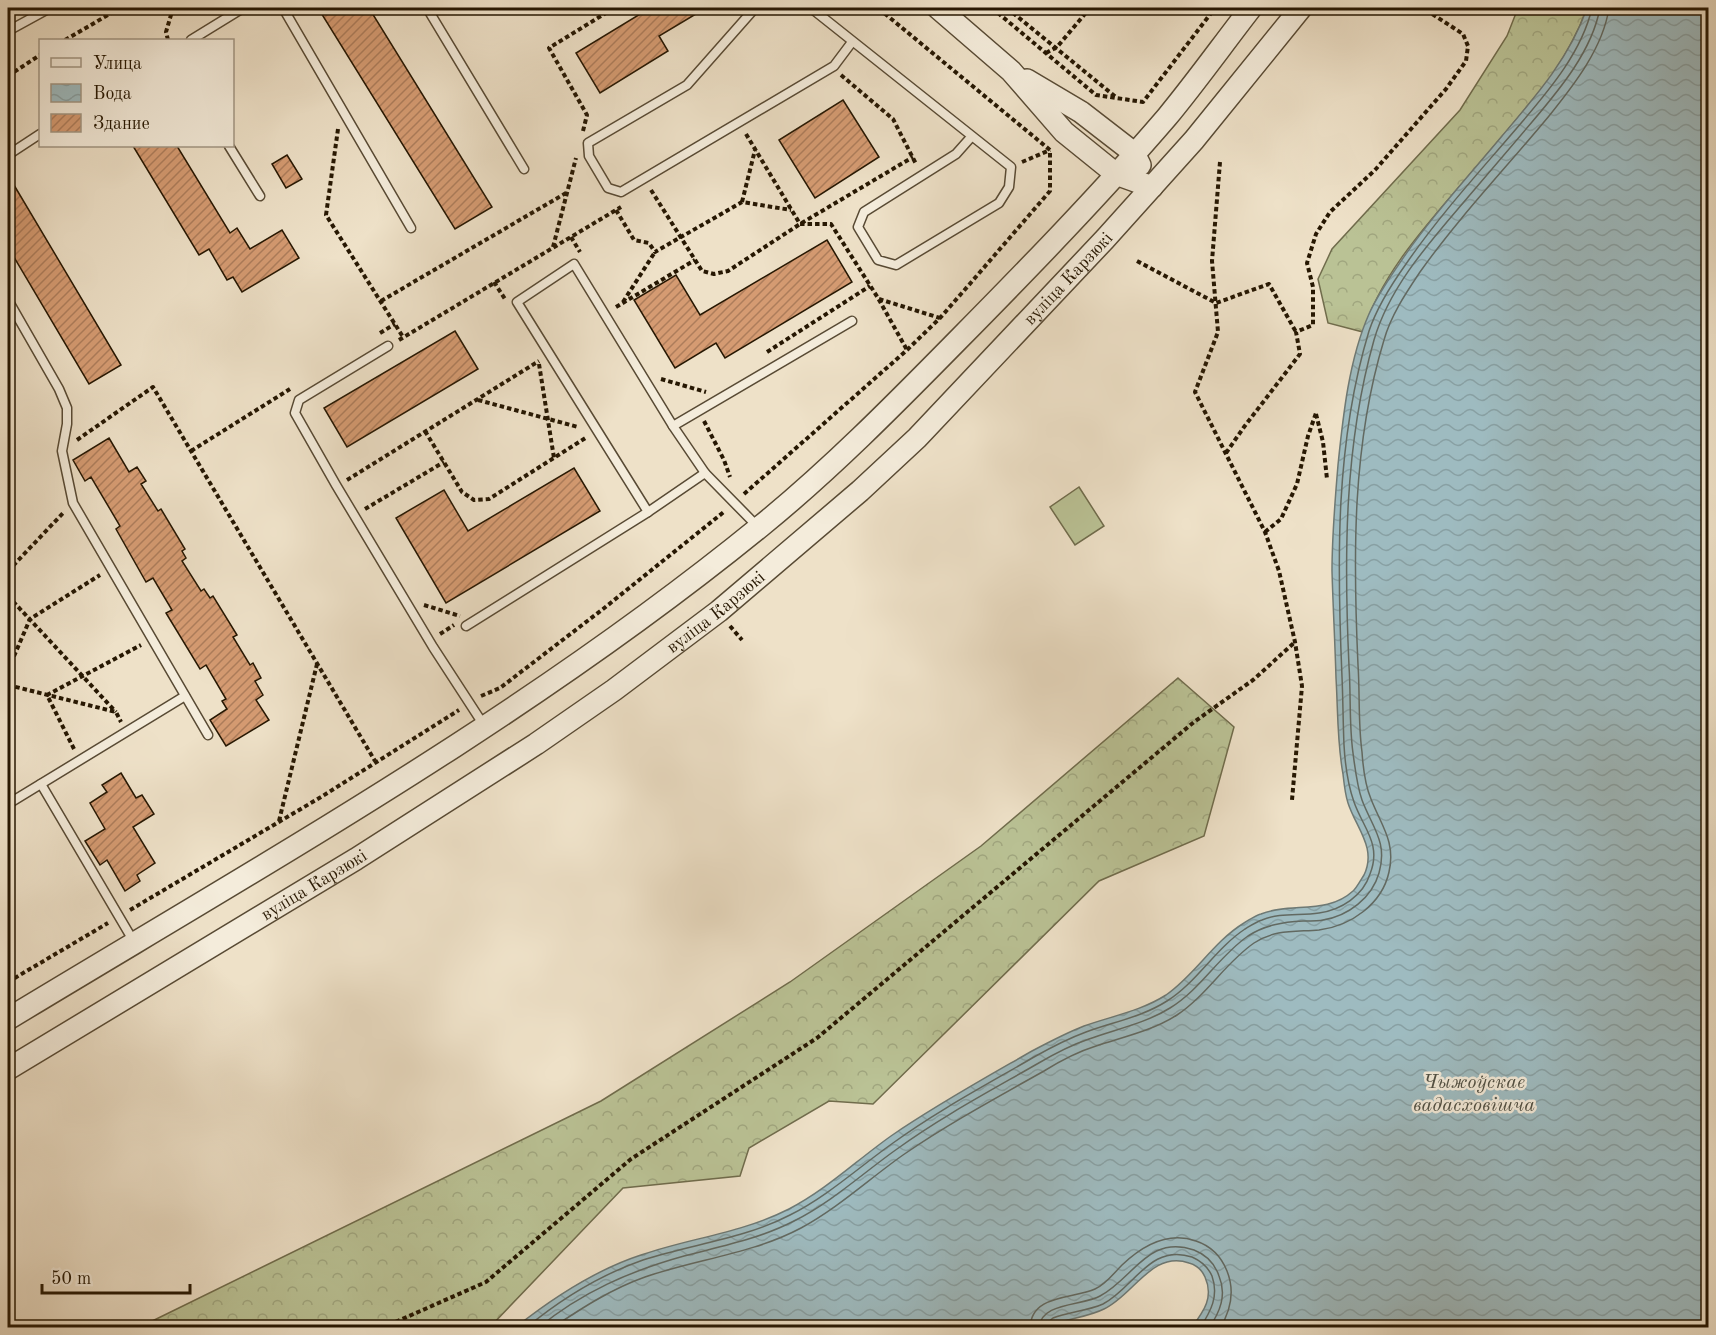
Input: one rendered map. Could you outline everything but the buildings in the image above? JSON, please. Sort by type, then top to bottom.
[{"type":"street","points":[[938,8],[1011,71],[1064,132],[1116,174],[1152,187]]},
{"type":"street","name":"вуліца Карзюкі","points":[[8,1019],[337,821],[485,727],[629,629],[796,498],[910,389],[1078,216],[1171,112],[1251,8]]},
{"type":"street","name":"вуліца Карзюкі","points":[[8,1069],[356,859],[536,744],[614,690],[719,611],[860,491],[917,438],[1105,239],[1194,140],[1301,8]]},
{"type":"street","points":[[1011,71],[1081,112],[1134,153],[1152,187]]},
{"type":"lane","points":[[8,31],[50,8]]},
{"type":"lane","points":[[193,39],[243,8]]},
{"type":"lane","points":[[283,8],[411,228]]},
{"type":"lane","points":[[427,8],[524,169]]},
{"type":"lane","points":[[755,8],[687,85],[588,143],[589,156],[608,188],[621,192],[834,66],[852,42]]},
{"type":"lane","points":[[811,8],[1011,167],[1009,187],[999,203],[896,265],[878,260],[858,227],[864,212],[956,153],[972,136]]},
{"type":"lane","points":[[8,155],[39,135]]},
{"type":"lane","points":[[230,147],[260,196]]},
{"type":"lane","points":[[648,512],[624,476],[599,430],[517,302],[574,264],[673,426],[705,473],[759,528]]},
{"type":"lane","points":[[8,300],[59,389],[67,408],[67,424],[62,451],[73,503],[208,735]]},
{"type":"lane","points":[[673,426],[852,321]]},
{"type":"lane","points":[[388,346],[299,400],[295,413],[433,646],[485,727]]},
{"type":"lane","points":[[466,626],[648,512],[705,473]]},
{"type":"lane","points":[[8,804],[185,696]]},
{"type":"lane","points":[[41,784],[134,942]]},
{"type":"path","points":[[67,39],[120,8]]},
{"type":"path","points":[[168,39],[166,32],[173,8]]},
{"type":"path","points":[[582,137],[587,115],[549,48],[614,8]]},
{"type":"path","points":[[992,8],[1096,95],[1143,102],[1215,8]]},
{"type":"path","points":[[999,14],[1006,8],[1117,98]]},
{"type":"path","points":[[1046,53],[1057,48],[1090,8]]},
{"type":"path","points":[[1341,10],[1351,8]]},
{"type":"path","points":[[1296,332],[1313,325],[1313,287],[1307,263],[1316,234],[1330,212],[1375,170],[1446,89],[1466,61],[1468,45],[1463,34],[1423,8]]},
{"type":"path","points":[[8,76],[39,56]]},
{"type":"path","points":[[831,81],[841,75],[893,119],[922,176]]},
{"type":"path","points":[[342,108],[326,214],[404,337]]},
{"type":"path","points":[[755,128],[745,134],[800,224]]},
{"type":"path","points":[[552,248],[579,148]]},
{"type":"path","points":[[742,202],[755,150]]},
{"type":"path","points":[[1011,167],[1050,150]]},
{"type":"path","points":[[650,189],[702,271],[714,274],[728,271],[800,224],[913,157]]},
{"type":"path","points":[[1220,162],[1212,261],[1218,332],[1195,392],[1264,532],[1279,571],[1302,686],[1292,800]]},
{"type":"path","points":[[642,194],[660,183]]},
{"type":"path","points":[[381,301],[567,192]]},
{"type":"path","points":[[622,303],[655,252],[742,202],[791,210]]},
{"type":"path","points":[[388,346],[625,205]]},
{"type":"path","points":[[616,210],[634,240],[649,243],[655,252]]},
{"type":"path","points":[[800,224],[831,224],[878,298],[907,350]]},
{"type":"path","points":[[571,237],[583,258]]},
{"type":"path","points":[[614,309],[695,260]]},
{"type":"path","points":[[1137,261],[1216,303],[1269,284],[1296,332],[1300,354],[1226,454]]},
{"type":"path","points":[[494,282],[506,301]]},
{"type":"path","points":[[764,354],[870,286]]},
{"type":"path","points":[[878,298],[939,318]]},
{"type":"path","points":[[336,485],[538,362],[542,360],[548,369]]},
{"type":"path","points":[[538,362],[554,458]]},
{"type":"path","points":[[657,378],[706,392],[692,400],[724,460],[732,484]]},
{"type":"path","points":[[62,451],[153,387],[375,761]]},
{"type":"path","points":[[477,400],[581,428]]},
{"type":"path","points":[[1264,532],[1281,519],[1297,484],[1316,413],[1323,442],[1326,479]]},
{"type":"path","points":[[425,431],[462,492],[474,500],[489,499],[587,437],[576,418]]},
{"type":"path","points":[[364,510],[444,462]]},
{"type":"path","points":[[737,490],[742,496]]},
{"type":"path","points":[[8,570],[73,503]]},
{"type":"path","points":[[8,982],[321,797],[478,697],[501,688],[734,503]]},
{"type":"path","points":[[8,670],[30,619],[111,568]]},
{"type":"path","points":[[8,596],[116,712],[127,731]]},
{"type":"path","points":[[422,605],[466,618],[440,634]]},
{"type":"path","points":[[47,695],[152,639]]},
{"type":"path","points":[[382,1328],[486,1282],[631,1159],[817,1038],[1194,722],[1253,680],[1295,642]]},
{"type":"path","points":[[279,822],[317,663]]},
{"type":"path","points":[[8,685],[116,712]]},
{"type":"path","points":[[47,695],[80,760]]},
{"type":"green space","points":[[1518,8],[1587,8],[1570,46],[1548,81],[1431,220],[1391,273],[1370,312],[1363,332],[1328,323],[1318,279],[1332,249],[1460,110],[1507,36]]},
{"type":"green space","points":[[1079,487],[1104,526],[1075,545],[1050,507]]},
{"type":"green space","points":[[1178,678],[1234,727],[1204,836],[1099,881],[873,1104],[829,1101],[749,1148],[740,1176],[623,1188],[490,1327],[140,1327],[601,1101],[790,982],[981,846]]},
{"type":"water","name":"Чыжоўскае вадасховішча","points":[[1587,8],[1708,8],[1708,1327],[1192,1327],[1206,1303],[1208,1284],[1204,1274],[1196,1266],[1176,1261],[1153,1268],[1114,1303],[1104,1309],[1048,1327],[516,1327],[545,1305],[607,1268],[660,1249],[753,1224],[789,1209],[829,1184],[878,1145],[908,1125],[1032,1051],[1077,1029],[1136,1009],[1166,995],[1186,978],[1223,939],[1249,920],[1272,911],[1332,903],[1356,888],[1364,875],[1368,856],[1364,838],[1347,800],[1341,762],[1332,571],[1340,446],[1356,350],[1369,314],[1391,276],[1436,214],[1551,75],[1571,43]]}]
